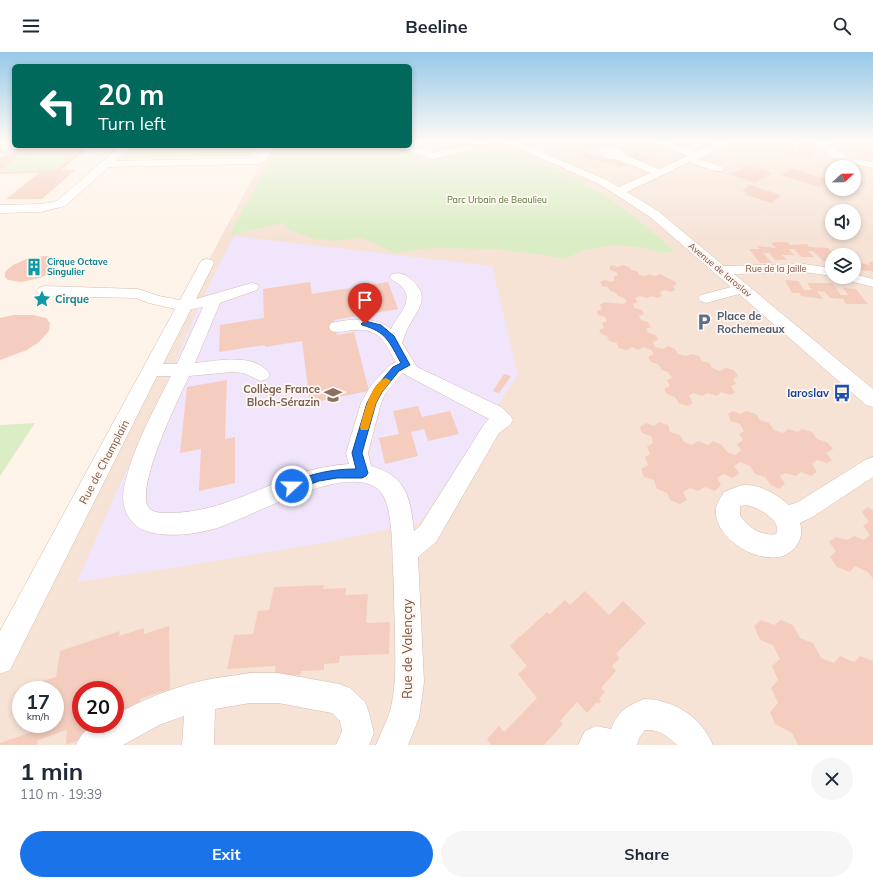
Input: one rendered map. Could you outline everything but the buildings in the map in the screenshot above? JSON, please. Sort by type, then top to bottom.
[{"type":"street","points":[[0,209],[41,208],[61,204],[95,173]]},
{"type":"street","name":"Avenue de Iaroslav","points":[[585,173],[619,191],[654,214],[873,400]]},
{"type":"street","points":[[619,191],[659,173]]},
{"type":"street","name":"Rue de Champlain","points":[[0,660],[207,263]]},
{"type":"street","name":"Rue de la Jaille","points":[[720,270],[804,268],[825,271]]},
{"type":"street","points":[[394,343],[400,326],[410,312],[415,301],[414,292],[406,280],[397,277]]},
{"type":"street","points":[[861,280],[873,283]]},
{"type":"street","points":[[44,291],[138,294],[175,306],[213,301],[252,287]]},
{"type":"street","points":[[706,298],[742,289]]},
{"type":"street","points":[[183,370],[213,301]]},
{"type":"street","points":[[337,327],[370,324],[384,332],[394,343],[411,371],[494,412],[503,420],[492,428],[428,534],[406,551]]},
{"type":"street","points":[[362,473],[357,453],[371,403],[378,390],[396,369],[406,365]]},
{"type":"street","points":[[151,370],[183,370],[241,366],[254,369],[261,375]]},
{"type":"street","name":"Rue de Valençay","points":[[183,370],[155,428],[138,477],[134,506],[138,512],[151,523],[183,524],[204,521],[238,510],[307,480],[337,473],[362,473],[373,475],[380,478],[393,491],[398,501],[401,513],[406,551],[410,668],[405,716],[392,745]]},
{"type":"street","points":[[785,518],[806,509],[873,466]]},
{"type":"street","points":[[92,745],[148,714],[170,705],[201,696],[250,688],[278,688],[339,699],[354,713],[358,733],[352,745]]},
{"type":"street","points":[[198,745],[201,696]]},
{"type":"street","points":[[621,745],[624,733],[631,722],[640,716],[652,714],[665,716],[678,724],[690,735],[697,745]]},
{"type":"street","points":[[594,745],[596,742],[611,745]]},
{"type":"shaded area","points":[[255,173],[825,173],[825,196],[861,196],[861,173],[873,173],[873,745],[0,745],[0,660]]},
{"type":"shaded area","name":"Collège France Bloch-Sérazin","points":[[234,236],[492,266],[518,375],[421,521],[413,526],[402,524],[390,529],[323,543],[77,582],[115,495],[152,417],[200,303]]},
{"type":"green space","name":"Parc Urbain de Beaulieu","points":[[264,173],[565,173],[601,193],[635,217],[675,251],[663,253],[641,247],[613,245],[584,250],[564,259],[539,254],[493,249],[432,248],[395,253],[362,238],[335,241],[326,239],[317,240],[289,230],[283,223],[231,235],[233,227]]},
{"type":"green space","points":[[35,423],[0,476],[0,425]]},
{"type":"slow traffic","points":[[364,427],[371,403],[378,390],[386,381]]},
{"type":"place","name":"Cirque Octave Singulier","points":[[34,267]]},
{"type":"place","name":"Cirque","points":[[42,299]]},
{"type":"place","name":"Place de Rochemeaux","points":[[704,322]]},
{"type":"place","name":"Iaroslav","points":[[842,393]]},
{"type":"place","name":"Collège France Bloch-Sérazin","points":[[333,395]]},
{"type":"route","points":[[292,486],[318,477],[337,473],[362,473],[357,453],[371,403],[378,390],[396,369],[406,365],[402,361],[391,338],[378,327],[365,324]]}]
